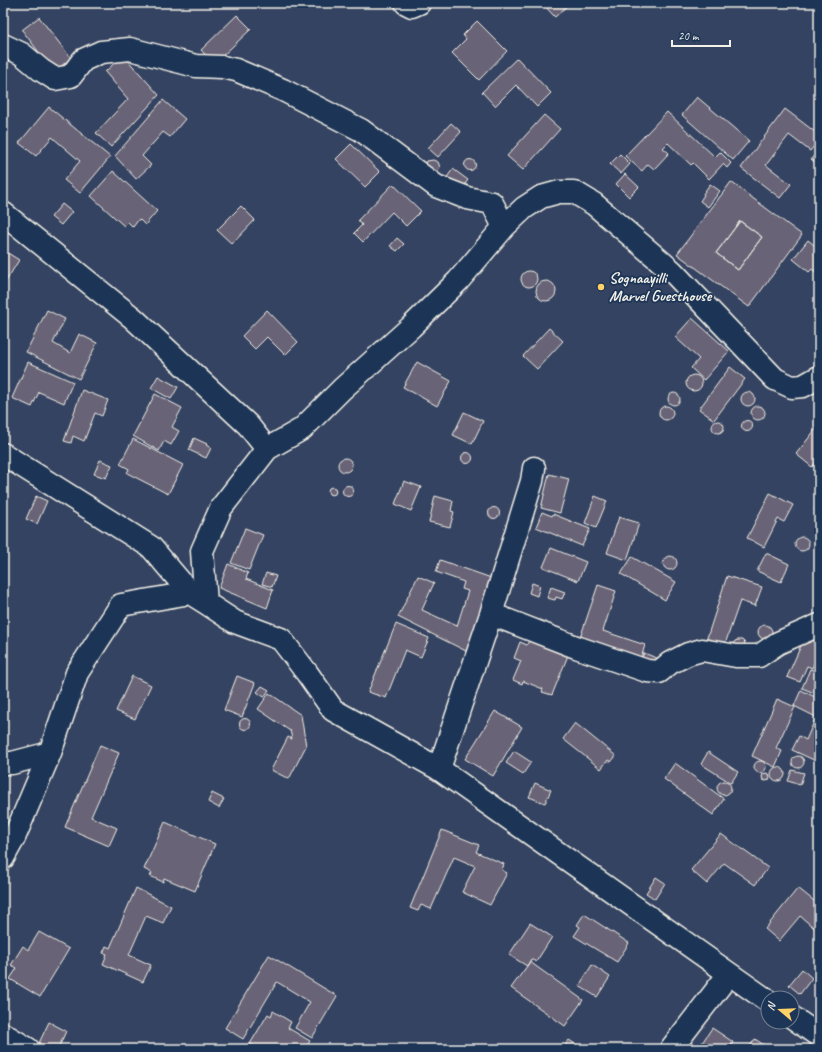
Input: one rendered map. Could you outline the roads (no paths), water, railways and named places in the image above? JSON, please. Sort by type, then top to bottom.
[{"type":"street","points":[[406,3],[412,6],[419,3]]},
{"type":"street","points":[[3,46],[22,54],[40,70],[56,79],[71,76],[83,60],[101,52],[130,49],[196,66],[222,67],[236,70],[283,90],[361,130],[436,186],[467,198],[492,203],[504,227]]},
{"type":"street","points":[[198,598],[202,551],[221,508],[268,449],[302,429],[342,389],[411,327],[458,282],[504,227],[524,208],[540,197],[559,192],[574,192],[594,204],[672,271],[776,379],[792,387],[803,386],[819,377]]},
{"type":"street","points":[[3,213],[133,318],[248,425],[268,449]]},
{"type":"street","points":[[3,454],[151,546],[198,598],[235,622],[281,639],[333,710],[439,769],[760,995]]},
{"type":"street","points":[[439,769],[491,614],[532,481],[534,468]]},
{"type":"street","points":[[3,858],[14,838],[50,754],[77,673],[120,606],[198,598]]},
{"type":"street","points":[[491,614],[633,667],[647,671],[659,672],[670,663],[688,654],[702,650],[736,656],[759,656],[778,643],[819,625]]},
{"type":"street","points":[[3,763],[50,754]]},
{"type":"street","points":[[671,1049],[729,974]]},
{"type":"street","points":[[800,1023],[819,1036]]},
{"type":"street","points":[[3,1034],[28,1049]]},
{"type":"place","name":"Sognaayilli Marvel Guesthouse","points":[[601,287]]}]
